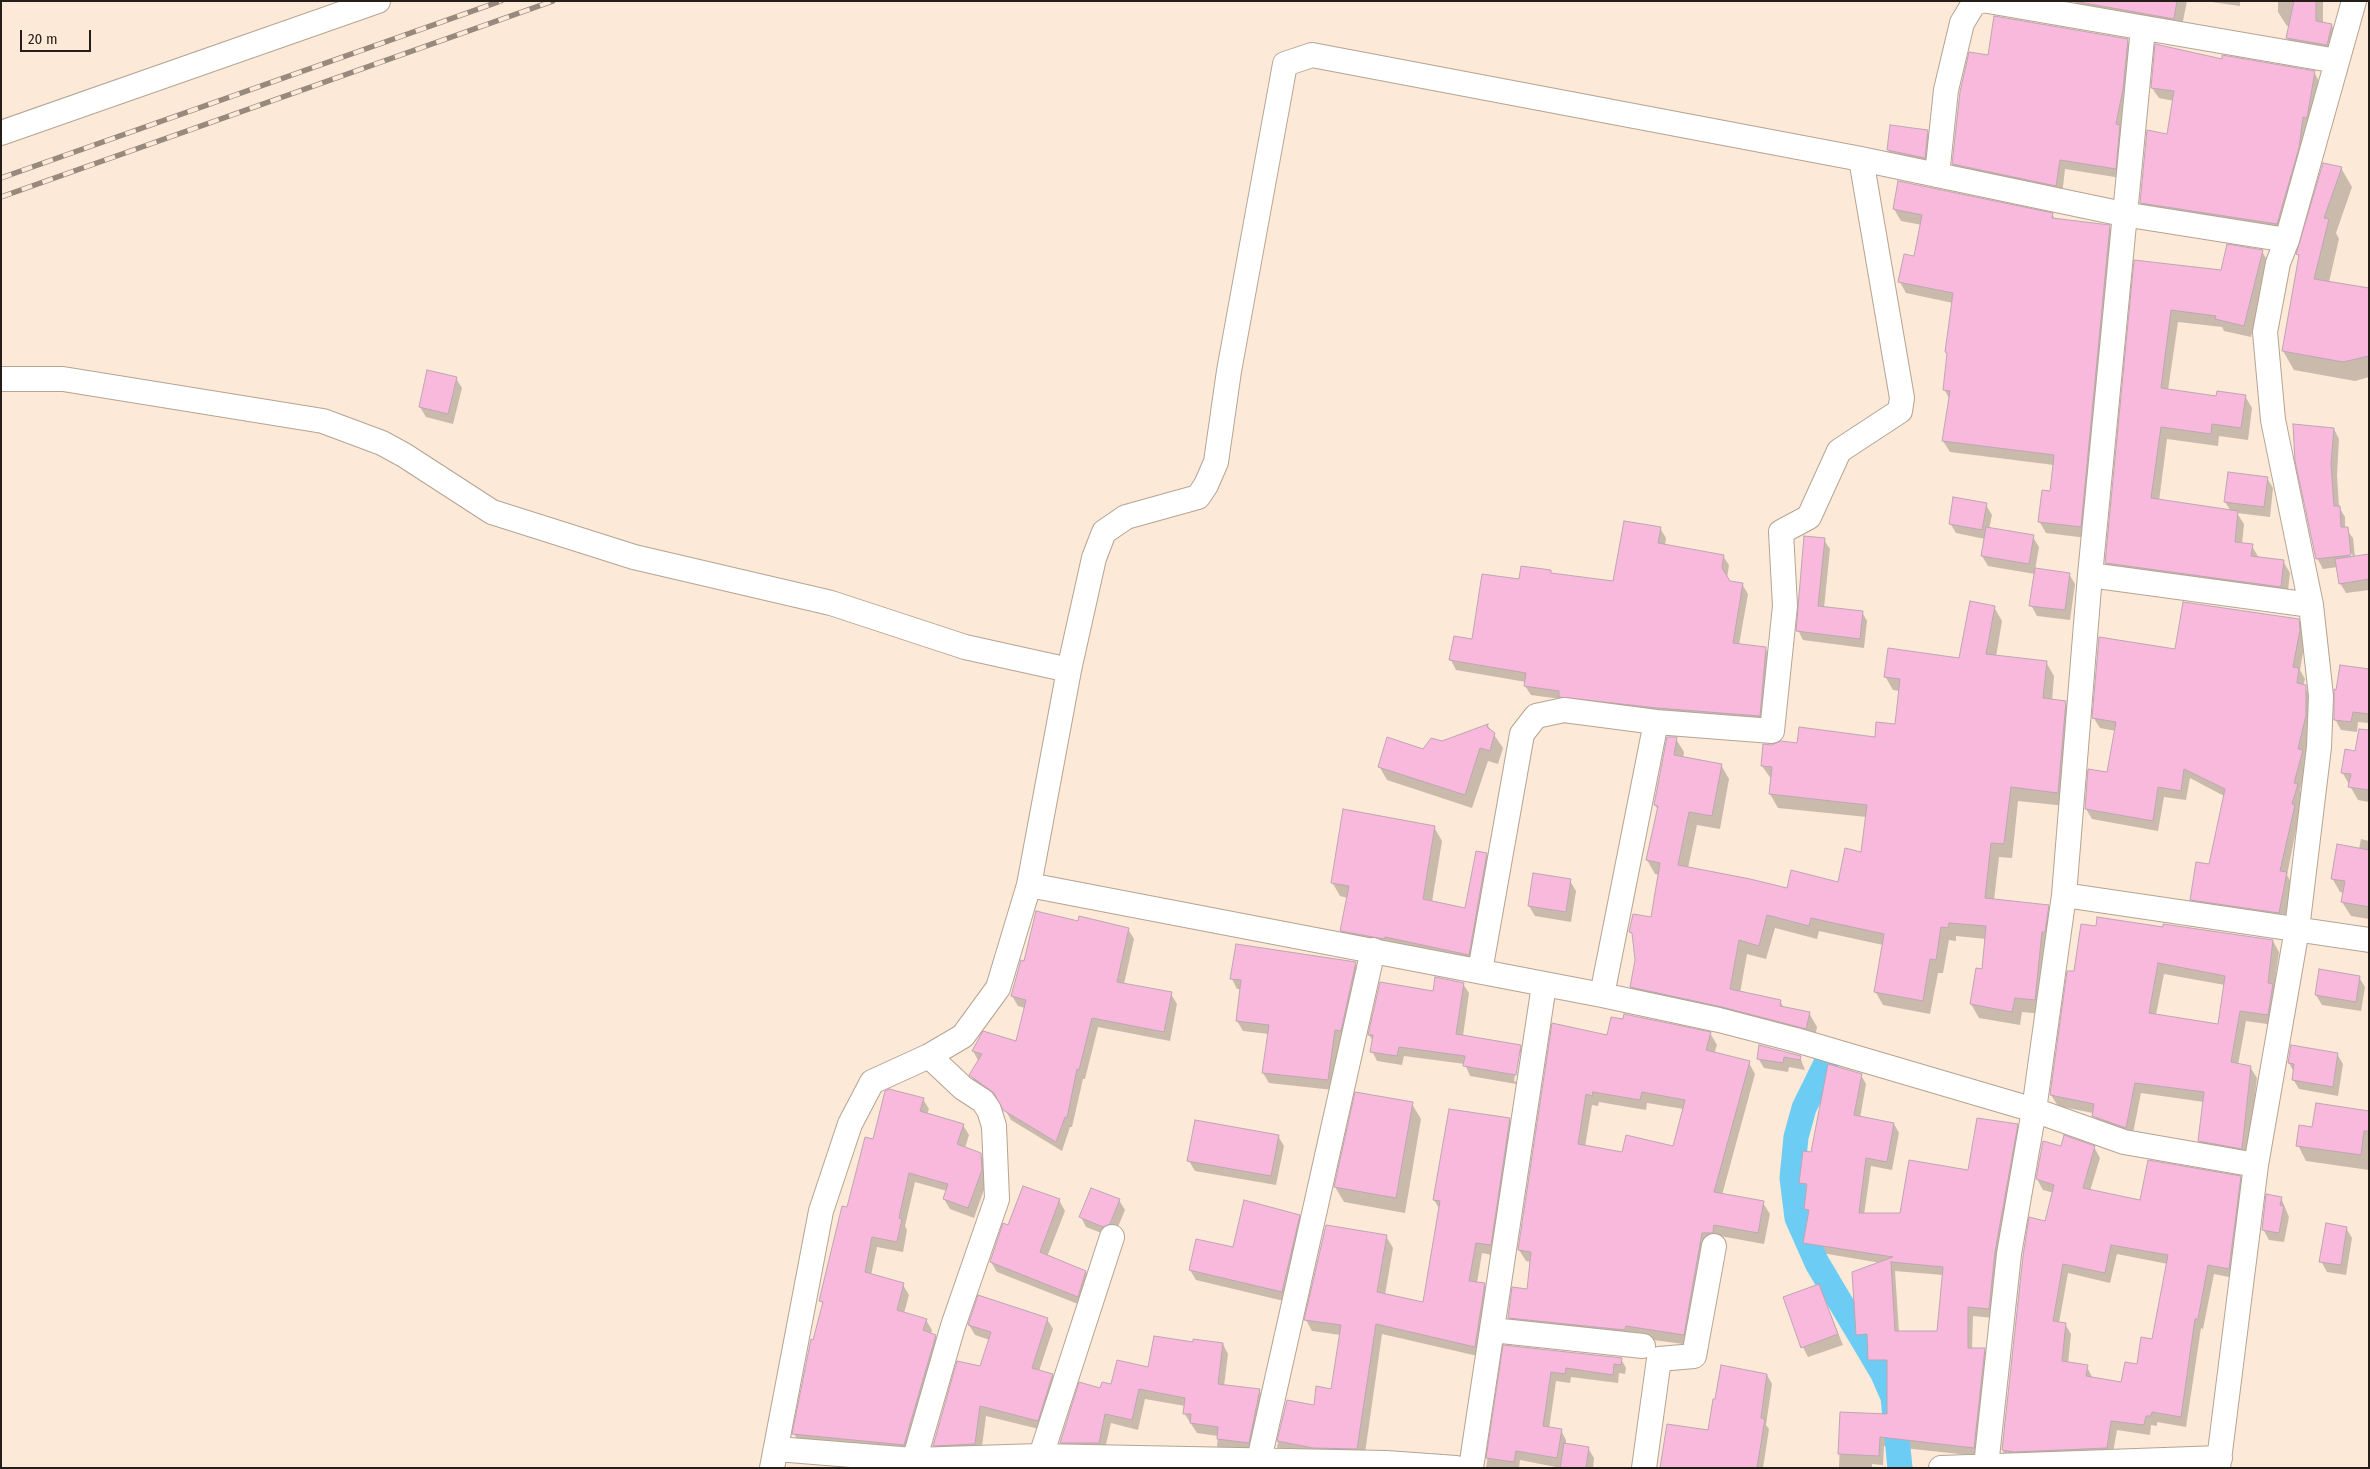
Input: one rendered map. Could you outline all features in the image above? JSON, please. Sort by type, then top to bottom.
[{"type":"street","points":[[1,133],[378,1]]},
{"type":"street","points":[[1937,175],[1946,90],[1962,23],[1974,3],[1982,1]]},
{"type":"street","points":[[1988,1],[2337,61]]},
{"type":"street","points":[[1941,1468],[2219,1463],[2256,1165],[2297,928],[2319,747],[2321,696],[2311,605],[2273,420],[2265,332],[2278,263],[2287,240],[2354,1]]},
{"type":"street","points":[[1986,1466],[2009,1254],[2034,1110],[2064,895],[2090,575],[2123,214],[2143,28]]},
{"type":"street","points":[[1456,1468],[1253,1463],[1038,1462],[913,1464],[775,1458],[821,1211],[850,1124],[872,1082],[929,1056],[963,1036],[998,988],[1029,885],[1069,670],[1094,558],[1104,532],[1126,517],[1198,497],[1206,485],[1216,462],[1229,371],[1285,64],[1312,55],[1861,159],[2123,214],[2287,240]]},
{"type":"street","points":[[1480,971],[1522,734],[1536,716],[1564,710],[1656,722],[1772,731],[1785,606],[1781,532],[1809,517],[1839,451],[1900,411],[1902,398],[1861,159]]},
{"type":"street","points":[[1,379],[63,379],[323,421],[382,444],[404,455],[492,512],[634,557],[831,603],[965,647],[1069,670]]},
{"type":"street","points":[[2090,575],[2311,605]]},
{"type":"street","points":[[1602,995],[1656,722]]},
{"type":"street","points":[[1029,885],[1373,950],[1719,1020],[1796,1040],[2034,1110],[2124,1142],[2256,1165]]},
{"type":"street","points":[[2064,895],[2369,940]]},
{"type":"street","points":[[1253,1463],[1373,950]]},
{"type":"street","points":[[1471,1468],[1544,985]]},
{"type":"street","points":[[913,1464],[953,1326],[997,1199],[994,1126],[989,1110],[983,1101],[963,1088],[929,1056]]},
{"type":"street","points":[[1038,1462],[1064,1389],[1112,1237]]},
{"type":"street","points":[[1644,1468],[1659,1359],[1694,1356],[1714,1246]]},
{"type":"street","points":[[1492,1330],[1643,1346]]},
{"type":"building","points":[[2073,1],[2177,1],[2174,19]]},
{"type":"building","points":[[2294,1],[2316,1],[2316,21],[2332,24],[2327,45],[2286,38]]},
{"type":"building","points":[[1994,16],[2128,39],[2123,89],[2116,124],[2120,125],[2116,169],[2060,160],[2056,186],[1952,164],[1960,92],[1969,52],[1988,55]]},
{"type":"building","points":[[2155,44],[2222,59],[2222,55],[2315,71],[2307,118],[2303,117],[2299,148],[2277,224],[2140,203],[2147,130],[2167,134],[2174,91],[2151,88]]},
{"type":"building","points":[[1890,125],[1928,130],[1925,158],[1887,150]]},
{"type":"building","points":[[2323,163],[2342,167],[2324,218],[2329,219],[2314,279],[2369,288],[2369,356],[2343,362],[2282,351],[2299,255],[2296,254]]},
{"type":"building","points":[[1898,181],[2053,213],[2052,218],[2110,225],[2081,527],[2038,522],[2042,490],[2050,491],[2054,455],[1942,441],[1950,391],[1943,390],[1947,353],[1945,352],[1953,293],[1898,282],[1904,254],[1914,256],[1922,215],[1893,209]]},
{"type":"building","points":[[2227,244],[2263,250],[2244,326],[2215,319],[2216,316],[2171,310],[2161,388],[2216,396],[2217,391],[2246,395],[2241,428],[2212,424],[2211,434],[2161,427],[2151,498],[2238,511],[2235,542],[2253,544],[2251,556],[2284,560],[2281,587],[2105,563],[2134,260],[2221,270]]},
{"type":"building","points":[[427,370],[457,377],[448,414],[419,407]]},
{"type":"building","points":[[2293,424],[2334,428],[2331,464],[2334,506],[2340,506],[2341,527],[2348,527],[2351,555],[2316,559],[2295,461]]},
{"type":"building","points":[[2228,472],[2268,477],[2264,507],[2224,502]]},
{"type":"building","points":[[1953,497],[1987,503],[1982,530],[1949,524]]},
{"type":"building","points":[[1624,521],[1661,527],[1658,543],[1724,555],[1722,568],[1730,581],[1743,583],[1733,643],[1766,647],[1760,716],[1657,708],[1559,697],[1559,691],[1524,686],[1526,673],[1449,660],[1454,636],[1472,639],[1482,574],[1519,579],[1521,566],[1551,570],[1551,573],[1613,581]]},
{"type":"building","points":[[1986,527],[2034,535],[2029,564],[1981,556]]},
{"type":"building","points":[[1804,536],[1825,538],[1818,606],[1863,611],[1860,639],[1796,631]]},
{"type":"building","points":[[2369,554],[2369,579],[2339,584],[2335,559]]},
{"type":"building","points":[[2035,568],[2070,573],[2065,610],[2029,606]]},
{"type":"building","points":[[1970,601],[1995,606],[1986,654],[2047,661],[2043,698],[2066,701],[2058,793],[2011,787],[2004,844],[1991,843],[1985,898],[2049,905],[2045,932],[2042,932],[2035,1000],[2015,998],[2012,1012],[1970,1004],[1976,968],[1982,969],[1986,926],[1949,923],[1948,928],[1941,927],[1936,960],[1930,959],[1923,1001],[1874,992],[1884,934],[1811,918],[1809,926],[1767,915],[1759,946],[1739,940],[1730,989],[1781,1000],[1780,1006],[1810,1012],[1806,1029],[1722,1007],[1630,987],[1635,960],[1632,933],[1629,932],[1633,914],[1651,917],[1660,863],[1646,860],[1658,806],[1654,805],[1667,737],[1677,737],[1674,755],[1722,764],[1712,816],[1689,812],[1678,865],[1787,888],[1791,870],[1838,882],[1845,848],[1861,852],[1867,805],[1769,794],[1772,767],[1761,766],[1763,744],[1771,745],[1781,741],[1797,743],[1799,727],[1875,737],[1876,722],[1895,724],[1900,679],[1884,677],[1888,648],[1959,658]]},
{"type":"building","points":[[2183,602],[2299,619],[2300,630],[2293,667],[2299,668],[2297,683],[2306,685],[2306,715],[2298,749],[2303,750],[2294,783],[2298,784],[2292,804],[2295,805],[2280,871],[2287,872],[2279,913],[2190,900],[2196,862],[2209,864],[2225,789],[2184,769],[2181,791],[2158,787],[2153,821],[2085,809],[2088,769],[2107,772],[2116,722],[2092,718],[2099,637],[2175,649]]},
{"type":"building","points":[[2340,665],[2369,669],[2369,714],[2353,712],[2351,722],[2334,720],[2334,689],[2336,690]]},
{"type":"building","points":[[1488,724],[1487,727],[1495,733],[1490,751],[1480,748],[1465,795],[1378,767],[1387,737],[1423,749],[1431,738],[1442,741]]},
{"type":"building","points":[[2359,729],[2369,730],[2369,790],[2348,787],[2351,774],[2341,773],[2345,749],[2355,751]]},
{"type":"building","points":[[1343,809],[1435,826],[1423,899],[1465,908],[1476,851],[1487,853],[1469,955],[1385,937],[1384,939],[1340,931],[1349,886],[1331,883]]},
{"type":"building","points":[[2337,844],[2369,850],[2369,907],[2341,902],[2345,881],[2331,879]]},
{"type":"building","points":[[1533,873],[1571,879],[1566,912],[1528,906]]},
{"type":"building","points":[[1036,911],[1078,921],[1079,916],[1129,928],[1117,982],[1172,992],[1164,1032],[1092,1018],[1079,1070],[1077,1069],[1067,1118],[1065,1117],[1056,1142],[1003,1110],[994,1093],[969,1075],[982,1054],[972,1051],[983,1031],[1016,1041],[1026,1000],[1011,996],[1021,960],[1024,961]]},
{"type":"building","points":[[2097,917],[2163,927],[2163,924],[2273,940],[2268,983],[2273,984],[2268,1015],[2240,1011],[2231,1062],[2251,1066],[2242,1149],[2198,1141],[2204,1092],[2135,1083],[2126,1128],[2092,1116],[2094,1104],[2050,1095],[2067,971],[2074,971],[2081,924],[2096,926]],"holes":[[[2158,963],[2225,976],[2218,1024],[2149,1013]]]},
{"type":"building","points":[[1236,944],[1356,962],[1341,1031],[1335,1030],[1328,1080],[1262,1073],[1269,1025],[1236,1021],[1241,980],[1230,979]]},
{"type":"building","points":[[2319,969],[2360,976],[2356,1002],[2315,995]]},
{"type":"building","points":[[1435,977],[1464,983],[1456,1034],[1521,1045],[1516,1075],[1463,1066],[1465,1056],[1399,1047],[1397,1056],[1370,1052],[1373,1035],[1368,1035],[1380,982],[1433,991]]},
{"type":"building","points":[[1624,1014],[1711,1032],[1706,1050],[1750,1061],[1714,1192],[1764,1201],[1758,1233],[1714,1225],[1713,1233],[1702,1233],[1684,1335],[1626,1326],[1625,1330],[1508,1318],[1512,1287],[1527,1289],[1531,1252],[1518,1250],[1552,1023],[1607,1035],[1611,1017],[1623,1019]],"holes":[[[1593,1092],[1640,1100],[1642,1092],[1685,1100],[1673,1146],[1626,1135],[1622,1152],[1578,1144],[1586,1094],[1592,1096]]]},
{"type":"building","points":[[1759,1045],[1801,1056],[1800,1060],[1784,1057],[1783,1063],[1757,1059]]},
{"type":"building","points":[[2291,1045],[2338,1053],[2333,1087],[2292,1080],[2294,1064],[2288,1063]]},
{"type":"building","points":[[1828,1064],[1862,1074],[1854,1115],[1894,1123],[1887,1162],[1866,1158],[1859,1213],[1900,1213],[1909,1160],[1968,1170],[1977,1118],[2018,1124],[1995,1252],[1989,1309],[1968,1307],[1968,1348],[1985,1348],[1974,1448],[1880,1437],[1879,1456],[1838,1454],[1840,1412],[1887,1414],[1887,1360],[1868,1360],[1867,1334],[1856,1335],[1852,1272],[1893,1257],[1803,1243],[1809,1210],[1804,1209],[1807,1184],[1799,1183],[1803,1151],[1811,1152]],"holes":[[[1891,1262],[1943,1267],[1937,1331],[1895,1331]]]},
{"type":"building","points":[[889,1089],[924,1098],[920,1111],[964,1124],[957,1144],[981,1153],[982,1170],[968,1208],[943,1199],[948,1184],[909,1173],[899,1218],[902,1219],[897,1242],[872,1237],[865,1272],[904,1283],[897,1310],[927,1319],[923,1330],[936,1335],[904,1445],[792,1434],[811,1339],[813,1340],[823,1302],[819,1301],[842,1206],[847,1207],[865,1137],[873,1139],[885,1091]]},
{"type":"building","points":[[1355,1092],[1413,1102],[1396,1198],[1334,1187]]},
{"type":"building","points":[[2316,1103],[2369,1111],[2369,1131],[2364,1131],[2361,1155],[2296,1146],[2299,1125],[2312,1127]]},
{"type":"building","points":[[1449,1109],[1510,1118],[1491,1245],[1476,1243],[1469,1281],[1485,1283],[1475,1347],[1376,1324],[1357,1449],[1313,1448],[1277,1441],[1287,1400],[1314,1405],[1316,1386],[1331,1389],[1341,1325],[1304,1320],[1326,1225],[1387,1235],[1377,1292],[1423,1302],[1440,1201],[1433,1200]]},
{"type":"building","points":[[1195,1120],[1279,1135],[1271,1176],[1187,1161]]},
{"type":"building","points":[[2064,1135],[2095,1146],[2083,1188],[2140,1200],[2148,1160],[2241,1176],[2229,1269],[2208,1265],[2198,1319],[2195,1319],[2181,1417],[2152,1412],[2151,1416],[2146,1416],[2144,1425],[2111,1421],[2107,1448],[2014,1452],[2002,1450],[2029,1217],[2045,1221],[2054,1185],[2036,1179],[2043,1141],[2061,1146]],"holes":[[[2111,1245],[2168,1255],[2152,1339],[2141,1337],[2137,1364],[2125,1362],[2121,1382],[2086,1376],[2088,1365],[2062,1361],[2066,1323],[2053,1321],[2063,1264],[2105,1273]]]},
{"type":"building","points":[[1023,1186],[1060,1199],[1040,1252],[1086,1271],[1078,1297],[990,1262],[1003,1223],[1008,1225]]},
{"type":"building","points":[[1091,1188],[1120,1199],[1110,1224],[1103,1227],[1079,1217]]},
{"type":"building","points":[[2266,1194],[2282,1197],[2280,1205],[2284,1206],[2279,1233],[2262,1230]]},
{"type":"building","points":[[1244,1200],[1300,1215],[1282,1292],[1189,1270],[1196,1239],[1233,1247]]},
{"type":"building","points":[[2326,1223],[2347,1227],[2341,1265],[2319,1262]]},
{"type":"building","points":[[1819,1284],[1838,1334],[1801,1348],[1783,1297]]},
{"type":"building","points":[[978,1295],[1048,1318],[1032,1368],[1053,1374],[1038,1421],[980,1406],[975,1444],[933,1446],[957,1361],[980,1366],[991,1332],[968,1325]]},
{"type":"building","points":[[1154,1336],[1193,1342],[1193,1339],[1223,1343],[1218,1384],[1260,1389],[1249,1443],[1217,1439],[1218,1427],[1190,1423],[1191,1414],[1183,1414],[1185,1398],[1139,1389],[1132,1420],[1105,1414],[1099,1443],[1060,1443],[1079,1382],[1100,1388],[1102,1382],[1111,1384],[1117,1360],[1148,1367]]},
{"type":"building","points":[[1503,1345],[1622,1358],[1621,1365],[1614,1364],[1613,1375],[1566,1368],[1565,1374],[1551,1372],[1543,1426],[1562,1429],[1557,1458],[1516,1451],[1514,1462],[1486,1458]]},
{"type":"building","points":[[1721,1365],[1767,1374],[1761,1418],[1765,1419],[1757,1468],[1660,1468],[1667,1424],[1708,1430]]},
{"type":"building","points":[[1564,1443],[1589,1447],[1586,1468],[1560,1468]]},
{"type":"waterway","points":[[1832,1051],[1804,1108],[1796,1137],[1792,1178],[1797,1218],[1817,1263],[1882,1372],[1893,1397],[1900,1468]]},
{"type":"railway","points":[[1,178],[501,1]]},
{"type":"railway","points":[[1,197],[553,1]]}]
